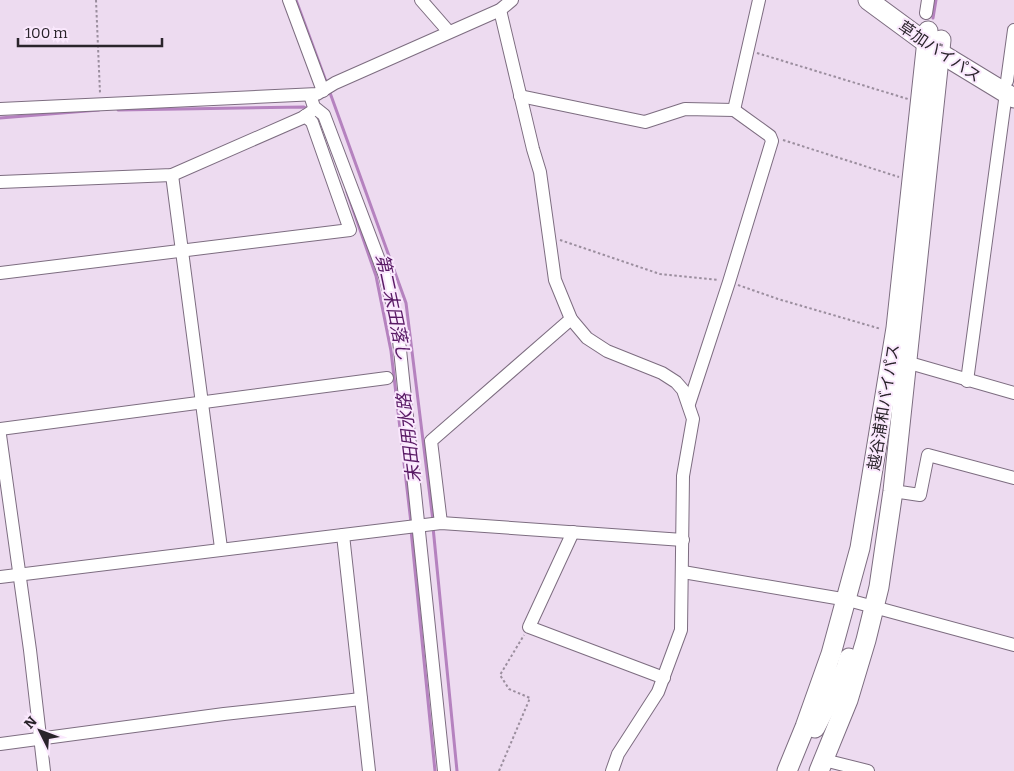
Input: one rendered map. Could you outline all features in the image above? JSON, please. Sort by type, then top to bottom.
[{"type":"highway","name":"草加バイパス","points":[[868,0],[932,36]]},
{"type":"highway","name":"草加バイパス","points":[[887,0],[932,36],[1010,89]]},
{"type":"highway","name":"越谷浦和バイパス","points":[[862,605],[860,548],[896,328],[920,103],[932,36]]},
{"type":"highway","name":"越谷浦和バイパス","points":[[822,766],[848,700],[862,605],[893,491],[906,362],[932,36]]},
{"type":"highway","points":[[788,769],[798,761],[846,668],[862,605]]},
{"type":"street","points":[[0,272],[183,252],[350,230],[312,122],[313,102],[289,0]]},
{"type":"street","points":[[421,0],[449,32]]},
{"type":"street","points":[[0,182],[172,175],[313,102],[335,83],[449,32],[512,0]]},
{"type":"street","points":[[734,110],[759,0]]},
{"type":"street","points":[[928,0],[932,36]]},
{"type":"street","points":[[500,6],[520,96],[540,172],[554,280],[571,319],[587,338],[607,351],[668,376],[684,390],[693,419],[683,476],[681,630],[658,692],[618,754],[612,771]]},
{"type":"street","points":[[968,381],[1010,89],[1014,30]]},
{"type":"street","points":[[520,96],[645,122],[685,110],[734,110],[770,136],[772,141],[762,180],[730,282],[688,404]]},
{"type":"street","points":[[0,109],[313,102]]},
{"type":"street","points":[[313,102],[324,116],[385,276],[397,321],[444,771]]},
{"type":"street","points":[[172,175],[220,548]]},
{"type":"street","points":[[441,523],[431,441],[571,319]]},
{"type":"street","points":[[906,362],[1014,393]]},
{"type":"street","points":[[0,428],[387,378]]},
{"type":"street","points":[[0,435],[18,575],[30,650],[44,771]]},
{"type":"street","points":[[893,491],[920,495],[928,455],[1014,478]]},
{"type":"street","points":[[0,577],[220,548],[441,523],[683,540]]},
{"type":"street","points":[[573,532],[529,627],[664,678]]},
{"type":"street","points":[[342,535],[369,771]]},
{"type":"street","points":[[683,572],[862,605],[1014,645]]},
{"type":"street","points":[[0,744],[224,714],[361,699]]},
{"type":"street","points":[[822,766],[868,771]]},
{"type":"path","points":[[96,0],[100,106]]},
{"type":"path","points":[[747,50],[920,103]]},
{"type":"path","points":[[770,136],[911,181]]},
{"type":"path","points":[[547,236],[660,274],[730,282],[874,328],[896,328]]},
{"type":"path","points":[[499,771],[530,698],[509,689],[500,675],[529,627]]},
{"type":"waterway","name":"末田用水路","points":[[296,0],[327,84]]},
{"type":"waterway","points":[[933,18],[936,0]]},
{"type":"waterway","name":"末田用水路","points":[[329,90],[406,303],[433,521]]},
{"type":"waterway","name":"第二末田落し","points":[[118,110],[304,107],[308,109]]},
{"type":"waterway","name":"第二末田落し","points":[[0,118],[99,110]]},
{"type":"waterway","name":"第二末田落し","points":[[347,192],[376,276],[391,351],[411,523]]},
{"type":"waterway","name":"末田用水路","points":[[433,527],[457,771]]},
{"type":"waterway","name":"第二末田落し","points":[[411,530],[435,771]]}]
